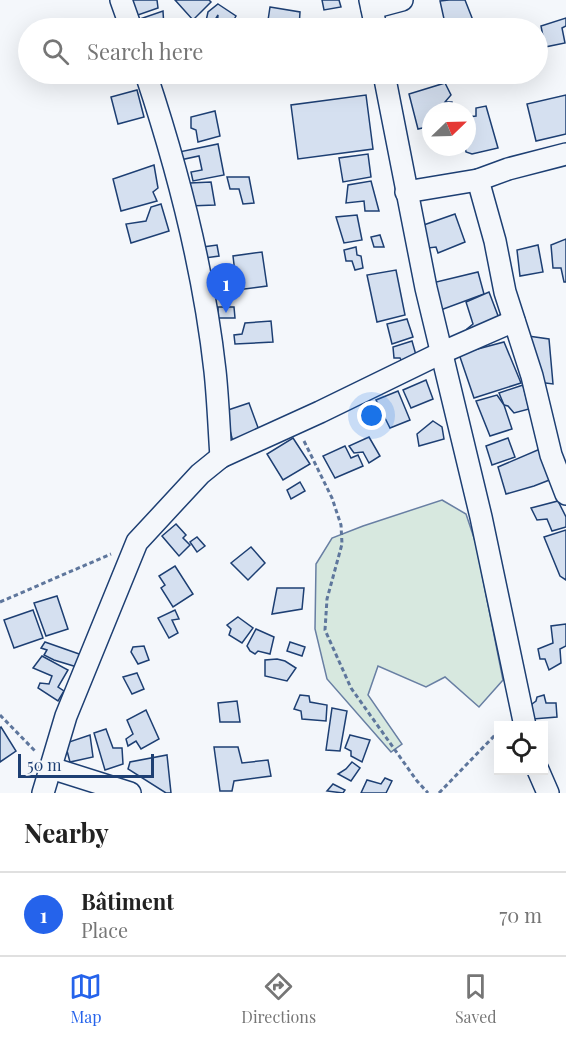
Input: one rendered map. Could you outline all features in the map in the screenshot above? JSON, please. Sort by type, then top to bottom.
[{"type":"street","points":[[121,0],[127,18]]},
{"type":"street","points":[[372,12],[402,0]]},
{"type":"street","points":[[149,84],[177,178],[201,282],[215,370],[220,457]]},
{"type":"street","points":[[386,84],[406,192],[441,353],[481,517],[524,721]]},
{"type":"street","points":[[406,192],[478,180],[508,169],[566,154]]},
{"type":"street","points":[[478,180],[495,241],[505,292],[532,376],[550,455],[566,494]]},
{"type":"street","points":[[43,793],[66,716],[137,542],[183,492],[220,457],[514,321]]},
{"type":"street","points":[[51,768],[130,793]]},
{"type":"street","points":[[540,775],[548,793]]},
{"type":"path","points":[[296,423],[332,498],[342,525],[342,544],[327,599],[325,630],[351,688],[428,793]]},
{"type":"path","points":[[0,602],[137,542]]},
{"type":"path","points":[[0,715],[51,768]]},
{"type":"path","points":[[439,793],[494,736]]},
{"type":"shaded area","points":[[442,500],[466,514],[476,544],[503,680],[479,707],[445,677],[426,687],[378,666],[368,695],[402,744],[391,752],[327,679],[315,629],[316,564],[332,538]]},
{"type":"building","points":[[132,0],[157,0],[158,8],[135,16]]},
{"type":"building","points":[[175,0],[209,0],[211,2],[195,18],[191,18]]},
{"type":"building","points":[[322,0],[339,0],[341,7],[324,10]]},
{"type":"building","points":[[465,0],[472,18],[444,18],[440,1]]},
{"type":"building","points":[[218,4],[236,16],[235,18],[218,18],[218,15],[216,18],[207,18],[208,12]]},
{"type":"building","points":[[270,7],[300,12],[300,18],[268,18]]},
{"type":"building","points":[[163,11],[163,18],[143,18]]},
{"type":"building","points":[[566,18],[566,26],[562,28],[565,43],[548,46],[548,24]]},
{"type":"building","points":[[446,84],[451,95],[445,102],[422,102],[422,128],[418,129],[409,94]]},
{"type":"building","points":[[137,90],[144,117],[118,124],[111,97]]},
{"type":"building","points":[[366,95],[373,149],[298,159],[291,105]]},
{"type":"building","points":[[566,95],[566,134],[536,141],[527,104]]},
{"type":"building","points":[[486,106],[498,148],[476,153],[476,108]]},
{"type":"building","points":[[215,111],[220,136],[198,142],[196,130],[191,128],[191,117]]},
{"type":"building","points":[[218,144],[224,175],[193,181],[191,172],[202,170],[199,156],[180,160],[179,152]]},
{"type":"building","points":[[368,154],[371,177],[343,182],[339,158]]},
{"type":"building","points":[[154,165],[158,188],[153,192],[157,201],[121,211],[113,179]]},
{"type":"building","points":[[227,177],[249,177],[254,203],[243,204],[239,189],[230,189]]},
{"type":"building","points":[[371,181],[379,211],[365,211],[364,201],[346,203],[348,185]]},
{"type":"building","points":[[211,182],[215,205],[189,206],[190,183]]},
{"type":"building","points":[[161,204],[169,231],[131,243],[126,224],[146,221],[151,207]]},
{"type":"building","points":[[455,214],[465,242],[438,253],[436,247],[428,248],[418,227]]},
{"type":"building","points":[[357,215],[362,240],[344,243],[336,217]]},
{"type":"building","points":[[380,235],[384,247],[374,247],[371,237]]},
{"type":"building","points":[[566,239],[566,282],[564,282],[561,268],[553,268],[551,245]]},
{"type":"building","points":[[217,245],[219,256],[205,258],[203,247]]},
{"type":"building","points":[[538,245],[543,272],[520,276],[517,250]]},
{"type":"building","points":[[356,247],[357,255],[361,256],[363,268],[355,270],[352,261],[346,261],[344,250]]},
{"type":"building","points":[[262,252],[267,286],[237,290],[233,256]]},
{"type":"building","points":[[396,270],[405,315],[377,322],[367,275]]},
{"type":"building","points":[[478,272],[484,294],[438,311],[432,283]]},
{"type":"building","points":[[489,292],[500,321],[471,337],[467,329],[473,324],[466,302]]},
{"type":"building","points":[[218,307],[234,307],[235,318],[218,318]]},
{"type":"building","points":[[407,319],[413,337],[392,344],[387,324]]},
{"type":"building","points":[[271,321],[273,342],[235,344],[234,335],[242,334],[245,323]]},
{"type":"building","points":[[528,336],[549,339],[553,384],[538,382]]},
{"type":"building","points":[[412,341],[418,362],[405,368],[400,358],[394,358],[393,347]]},
{"type":"building","points":[[504,342],[521,383],[474,398],[459,354]]},
{"type":"building","points":[[426,380],[433,399],[411,408],[403,390]]},
{"type":"building","points":[[523,385],[529,409],[514,413],[504,405],[499,393]]},
{"type":"building","points":[[398,391],[410,420],[390,428],[376,400]]},
{"type":"building","points":[[497,395],[504,405],[512,429],[490,436],[476,401]]},
{"type":"building","points":[[249,403],[260,433],[233,442],[225,411]]},
{"type":"building","points":[[433,421],[442,427],[444,439],[419,446],[417,434]]},
{"type":"building","points":[[369,437],[380,456],[369,463],[363,452],[354,453],[349,446]]},
{"type":"building","points":[[293,438],[310,464],[283,480],[267,454]]},
{"type":"building","points":[[508,438],[515,457],[492,465],[486,446]]},
{"type":"building","points":[[345,446],[351,458],[358,455],[363,466],[335,478],[323,456]]},
{"type":"building","points":[[540,449],[552,479],[506,494],[498,467]]},
{"type":"building","points":[[300,482],[305,491],[291,499],[287,490]]},
{"type":"building","points":[[558,501],[566,517],[566,527],[552,531],[547,519],[537,520],[531,508]]},
{"type":"building","points":[[176,524],[186,535],[183,538],[190,545],[179,556],[162,536]]},
{"type":"building","points":[[566,530],[566,580],[560,576],[544,537]]},
{"type":"building","points":[[197,537],[205,546],[197,552],[190,542]]},
{"type":"building","points":[[251,547],[265,563],[248,580],[231,563]]},
{"type":"building","points":[[175,566],[193,594],[173,607],[161,588],[165,585],[159,576]]},
{"type":"building","points":[[277,588],[304,588],[302,609],[272,614]]},
{"type":"building","points":[[57,596],[68,629],[46,636],[34,603]]},
{"type":"building","points":[[33,610],[43,638],[14,648],[4,620]]},
{"type":"building","points":[[175,610],[179,619],[172,620],[178,633],[169,638],[158,618]]},
{"type":"building","points":[[238,617],[253,628],[242,643],[229,635],[231,629],[227,625]]},
{"type":"building","points":[[566,624],[566,646],[560,649],[561,663],[549,670],[545,659],[540,659],[538,649],[553,643],[551,626]]},
{"type":"building","points":[[256,629],[274,637],[270,654],[258,651],[255,654],[247,646]]},
{"type":"building","points":[[45,642],[82,655],[77,667],[44,655],[47,650],[41,648]]},
{"type":"building","points":[[290,642],[305,647],[302,656],[287,651]]},
{"type":"building","points":[[144,646],[149,660],[138,664],[131,652],[133,647]]},
{"type":"building","points":[[42,656],[68,670],[58,687],[64,691],[58,701],[38,688],[40,683],[49,684],[52,676],[33,668]]},
{"type":"building","points":[[277,659],[296,668],[287,681],[265,676],[265,660]]},
{"type":"building","points":[[137,673],[144,689],[132,694],[123,677]]},
{"type":"building","points":[[300,695],[309,696],[310,702],[327,705],[326,721],[302,719],[301,711],[294,709]]},
{"type":"building","points":[[544,695],[546,703],[556,703],[557,717],[533,719],[532,704],[537,697]]},
{"type":"building","points":[[237,701],[240,722],[220,722],[218,703]]},
{"type":"building","points":[[332,708],[347,711],[340,751],[326,750]]},
{"type":"building","points":[[146,710],[159,739],[141,749],[136,741],[128,746],[126,739],[133,734],[127,720]]},
{"type":"building","points":[[0,728],[16,751],[0,762]]},
{"type":"building","points":[[106,729],[113,748],[122,748],[123,764],[105,770],[94,733]]},
{"type":"building","points":[[90,735],[93,757],[70,762],[66,747],[69,742]]},
{"type":"building","points":[[350,735],[370,740],[362,762],[351,756],[351,751],[345,748]]},
{"type":"building","points":[[214,747],[238,747],[242,763],[268,760],[271,776],[234,781],[232,791],[220,791]]},
{"type":"building","points":[[167,755],[171,793],[166,793],[128,769],[130,762]]},
{"type":"building","points":[[352,762],[360,768],[351,781],[338,774]]},
{"type":"building","points":[[385,778],[392,781],[386,793],[361,793],[367,780],[381,784]]},
{"type":"building","points":[[333,784],[345,790],[343,793],[327,791]]},
{"type":"place","name":"Bâtiment","points":[[226,313]]}]
